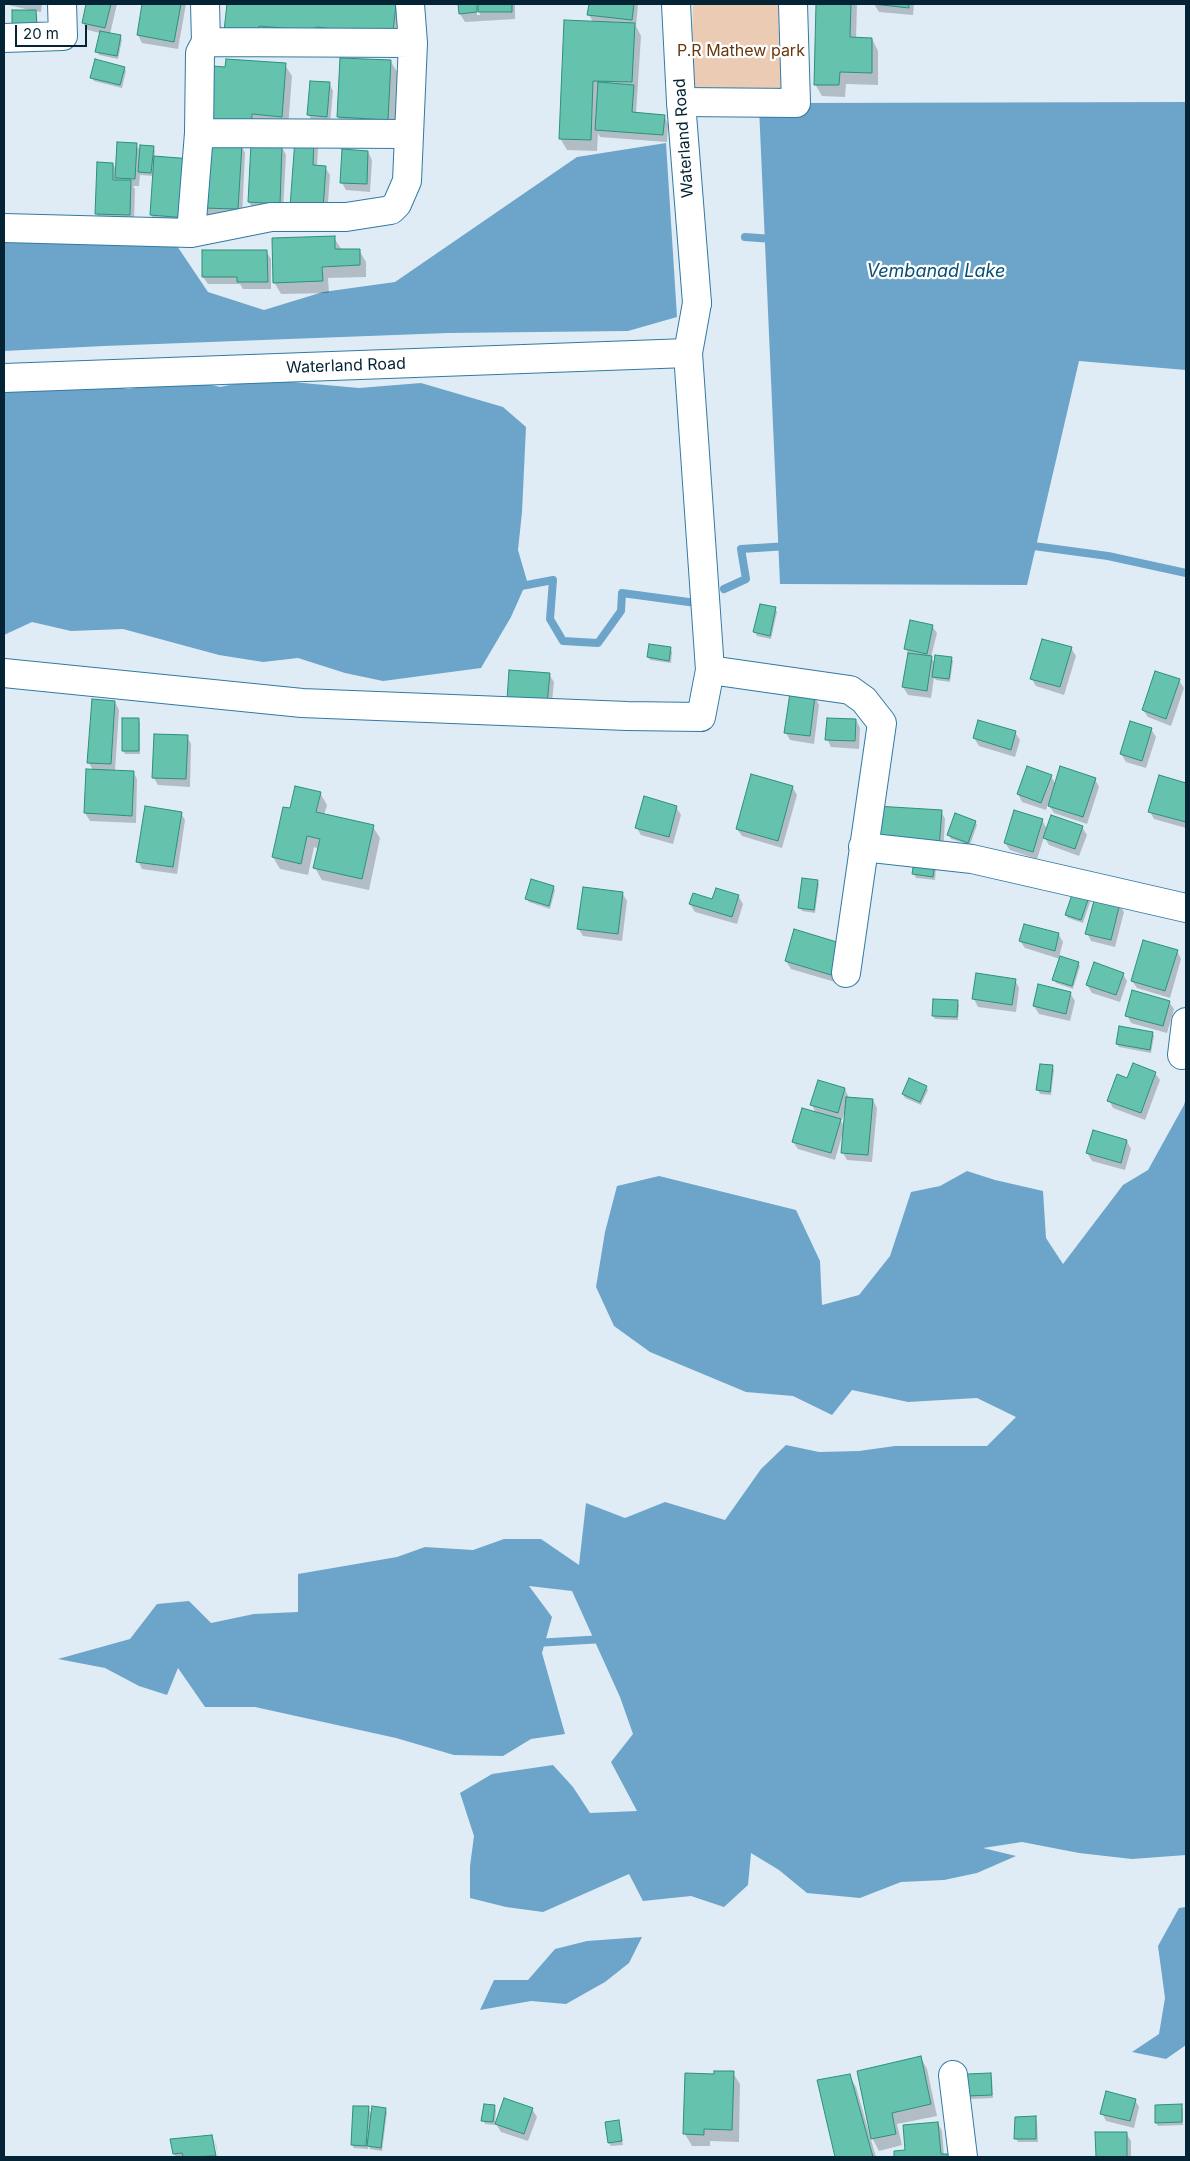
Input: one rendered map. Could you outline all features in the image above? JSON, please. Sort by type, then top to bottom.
[{"type":"street","points":[[4,38],[63,36],[62,4]]},
{"type":"street","points":[[191,233],[198,134],[200,54],[206,42],[205,4]]},
{"type":"street","points":[[4,228],[191,233],[271,217],[346,217],[391,210],[397,204],[407,181],[413,43],[410,4]]},
{"type":"street","name":"Waterland Road","points":[[4,673],[302,703],[627,716],[701,717],[710,670],[688,353],[697,303],[680,102],[676,4]]},
{"type":"street","points":[[680,102],[796,103],[793,4]]},
{"type":"street","points":[[206,42],[413,43]]},
{"type":"street","points":[[198,134],[409,134]]},
{"type":"street","name":"Waterland Road","points":[[4,378],[688,353]]},
{"type":"street","points":[[710,670],[850,690],[864,700],[882,723],[846,973]]},
{"type":"street","points":[[863,847],[972,858],[1186,908]]},
{"type":"street","points":[[1182,1055],[1186,1022]]},
{"type":"street","points":[[953,2075],[963,2157]]},
{"type":"green space","name":"P.R Mathew park","points":[[693,4],[788,4],[792,98],[691,98]]},
{"type":"water","name":"Vembanad Lake","points":[[1186,102],[1186,370],[1079,361],[1027,585],[780,584],[759,107],[796,103]]},
{"type":"water","points":[[666,143],[677,317],[628,331],[448,333],[4,351],[4,228],[171,237],[208,292],[264,310],[323,292],[395,282],[577,157]]},
{"type":"water","points":[[258,379],[359,388],[421,383],[503,407],[526,427],[522,512],[518,550],[527,581],[511,617],[481,668],[383,681],[345,673],[298,658],[263,662],[219,655],[123,629],[71,631],[32,622],[4,635],[4,391],[89,383],[128,389],[191,380],[220,387]]},
{"type":"water","points":[[1186,1098],[1186,1855],[1132,1859],[1079,1853],[1022,1842],[983,1848],[1016,1856],[977,1873],[944,1880],[901,1882],[860,1898],[807,1893],[779,1870],[751,1853],[748,1885],[724,1907],[691,1896],[643,1901],[629,1874],[543,1912],[506,1907],[470,1898],[470,1866],[474,1836],[460,1793],[492,1774],[553,1765],[573,1787],[590,1813],[637,1811],[611,1762],[633,1734],[620,1697],[572,1591],[529,1586],[552,1617],[542,1653],[565,1734],[531,1739],[503,1756],[454,1755],[396,1738],[255,1707],[205,1707],[178,1668],[167,1695],[139,1686],[105,1668],[58,1659],[130,1639],[157,1604],[189,1601],[211,1623],[254,1614],[298,1612],[298,1574],[397,1557],[425,1547],[473,1550],[504,1539],[541,1539],[579,1565],[586,1503],[625,1518],[665,1502],[725,1520],[761,1469],[786,1445],[819,1452],[859,1451],[895,1446],[987,1446],[1016,1417],[977,1398],[908,1402],[852,1390],[832,1415],[793,1396],[746,1392],[650,1352],[614,1326],[596,1287],[605,1232],[617,1186],[659,1176],[796,1210],[820,1261],[822,1305],[859,1295],[890,1256],[911,1192],[940,1186],[967,1171],[995,1180],[1043,1191],[1046,1238],[1063,1264],[1123,1185],[1148,1170]]},
{"type":"water","points":[[1186,1907],[1186,2045],[1166,2059],[1132,2052],[1159,2034],[1165,1998],[1158,1946],[1179,1908]]},
{"type":"water","points":[[642,1937],[629,1963],[605,1982],[566,2004],[531,2001],[480,2010],[494,1980],[528,1980],[555,1949],[587,1941]]},
{"type":"building","points":[[86,4],[111,4],[105,28],[82,23]]},
{"type":"building","points":[[142,4],[181,4],[174,42],[137,35]]},
{"type":"building","points":[[227,4],[396,4],[393,32],[362,29],[362,32],[316,27],[315,31],[259,26],[258,35],[224,31]]},
{"type":"building","points":[[458,4],[477,4],[477,12],[459,14]]},
{"type":"building","points":[[478,4],[512,4],[512,12],[478,12]]},
{"type":"building","points":[[589,4],[634,4],[632,20],[587,15]]},
{"type":"building","points":[[816,4],[851,4],[850,37],[872,38],[872,73],[840,72],[839,85],[814,85]]},
{"type":"building","points":[[873,4],[909,4],[909,8]]},
{"type":"building","points":[[12,10],[36,10],[37,29],[12,29]]},
{"type":"building","points":[[564,20],[635,23],[632,82],[593,81],[591,140],[559,139]]},
{"type":"building","points":[[100,31],[121,35],[117,56],[95,52]]},
{"type":"building","points":[[340,58],[391,60],[388,120],[337,117]]},
{"type":"building","points":[[95,59],[125,67],[120,85],[90,78]]},
{"type":"building","points":[[226,59],[286,63],[282,117],[252,114],[251,130],[207,127],[212,66],[225,67]]},
{"type":"building","points":[[310,81],[330,82],[327,117],[307,115]]},
{"type":"building","points":[[598,82],[634,85],[632,112],[665,115],[663,135],[595,130]]},
{"type":"building","points":[[295,139],[314,140],[313,165],[326,166],[323,209],[290,207]]},
{"type":"building","points":[[117,142],[137,143],[135,179],[115,178]]},
{"type":"building","points":[[205,143],[242,144],[238,209],[202,208]]},
{"type":"building","points":[[251,144],[282,146],[280,204],[248,202]]},
{"type":"building","points":[[140,145],[154,146],[151,173],[138,172]]},
{"type":"building","points":[[342,149],[368,151],[367,184],[340,183]]},
{"type":"building","points":[[154,156],[192,159],[187,218],[150,215]]},
{"type":"building","points":[[97,162],[113,163],[113,180],[131,180],[130,215],[95,214]]},
{"type":"building","points":[[335,236],[335,249],[360,249],[360,265],[322,267],[323,281],[273,283],[272,238]]},
{"type":"building","points":[[202,250],[267,250],[268,282],[237,282],[237,277],[202,277]]},
{"type":"building","points":[[760,604],[776,607],[770,636],[753,632]]},
{"type":"building","points":[[910,620],[933,625],[927,654],[904,649]]},
{"type":"building","points":[[1042,639],[1072,647],[1060,687],[1030,679]]},
{"type":"building","points":[[649,644],[671,647],[669,661],[647,657]]},
{"type":"building","points":[[908,653],[932,656],[927,691],[902,687]]},
{"type":"building","points":[[935,655],[952,657],[949,679],[932,677]]},
{"type":"building","points":[[509,670],[550,673],[547,704],[507,700]]},
{"type":"building","points":[[1155,671],[1180,679],[1166,719],[1142,710]]},
{"type":"building","points":[[790,693],[815,696],[810,736],[784,733]]},
{"type":"building","points":[[92,699],[115,701],[111,764],[87,763]]},
{"type":"building","points":[[122,718],[139,718],[139,751],[122,751]]},
{"type":"building","points":[[827,718],[856,719],[855,741],[825,740]]},
{"type":"building","points":[[978,720],[1016,731],[1011,750],[973,738]]},
{"type":"building","points":[[1130,721],[1152,728],[1142,761],[1120,754]]},
{"type":"building","points":[[154,734],[188,735],[186,779],[152,778]]},
{"type":"building","points":[[1027,766],[1052,775],[1041,803],[1017,794]]},
{"type":"building","points":[[1060,766],[1096,778],[1083,817],[1048,806]]},
{"type":"building","points":[[86,769],[134,771],[132,816],[84,813]]},
{"type":"building","points":[[751,774],[793,786],[778,841],[736,829]]},
{"type":"building","points":[[1159,775],[1186,783],[1186,822],[1148,812]]},
{"type":"building","points":[[295,786],[321,792],[316,812],[374,825],[362,879],[313,868],[320,839],[307,836],[301,864],[272,857],[283,807],[290,808]]},
{"type":"building","points":[[644,796],[677,806],[669,837],[635,828]]},
{"type":"building","points":[[145,806],[182,812],[173,867],[136,862]]},
{"type":"building","points":[[876,806],[942,810],[939,848],[874,844]]},
{"type":"building","points":[[1014,810],[1043,819],[1033,852],[1004,843]]},
{"type":"building","points":[[955,813],[976,821],[968,843],[947,835]]},
{"type":"building","points":[[1051,815],[1083,826],[1075,849],[1043,838]]},
{"type":"building","points":[[914,861],[935,863],[933,877],[912,874]]},
{"type":"building","points":[[802,878],[818,880],[814,910],[798,908]]},
{"type":"building","points":[[531,879],[554,886],[549,906],[525,899]]},
{"type":"building","points":[[583,887],[623,892],[618,934],[577,929]]},
{"type":"building","points":[[716,888],[739,895],[732,917],[689,904],[693,893],[712,899]]},
{"type":"building","points":[[1074,889],[1090,894],[1081,920],[1065,915]]},
{"type":"building","points":[[1095,897],[1120,903],[1111,940],[1085,934]]},
{"type":"building","points":[[1024,924],[1059,933],[1055,951],[1019,941]]},
{"type":"building","points":[[794,929],[840,943],[831,975],[785,961]]},
{"type":"building","points":[[1143,940],[1178,950],[1165,991],[1131,981]]},
{"type":"building","points":[[1060,956],[1079,962],[1072,986],[1052,980]]},
{"type":"building","points":[[1094,962],[1124,973],[1116,995],[1086,985]]},
{"type":"building","points":[[976,973],[1016,979],[1012,1005],[972,999]]},
{"type":"building","points":[[1038,984],[1071,992],[1066,1014],[1033,1006]]},
{"type":"building","points":[[1132,990],[1170,1001],[1163,1026],[1125,1016]]},
{"type":"building","points":[[933,999],[958,1000],[957,1017],[932,1016]]},
{"type":"building","points":[[1119,1026],[1153,1032],[1150,1050],[1116,1044]]},
{"type":"building","points":[[1133,1063],[1156,1072],[1141,1113],[1107,1101],[1117,1074],[1127,1078]]},
{"type":"building","points":[[1040,1064],[1053,1065],[1050,1092],[1036,1090]]},
{"type":"building","points":[[909,1078],[927,1086],[920,1102],[902,1094]]},
{"type":"building","points":[[818,1080],[845,1088],[838,1113],[810,1105]]},
{"type":"building","points":[[846,1097],[873,1099],[868,1155],[841,1153]]},
{"type":"building","points":[[802,1108],[841,1119],[831,1153],[792,1142]]},
{"type":"building","points":[[1093,1130],[1127,1140],[1121,1163],[1086,1153]]},
{"type":"building","points":[[921,2056],[931,2104],[892,2113],[896,2134],[871,2139],[857,2071]]},
{"type":"building","points":[[714,2071],[734,2071],[732,2130],[704,2129],[704,2135],[683,2134],[685,2073],[714,2074]]},
{"type":"building","points":[[991,2073],[992,2095],[967,2096],[967,2074]]},
{"type":"building","points":[[850,2074],[873,2157],[835,2157],[817,2080]]},
{"type":"building","points":[[1106,2091],[1136,2099],[1130,2121],[1100,2114]]},
{"type":"building","points":[[504,2098],[533,2108],[524,2134],[495,2124]]},
{"type":"building","points":[[484,2104],[495,2105],[493,2122],[481,2121]]},
{"type":"building","points":[[1182,2104],[1182,2122],[1155,2123],[1155,2105]]},
{"type":"building","points":[[353,2106],[369,2106],[366,2146],[351,2145]]},
{"type":"building","points":[[372,2106],[386,2108],[381,2148],[367,2146]]},
{"type":"building","points":[[1036,2116],[1036,2139],[1014,2139],[1015,2117]]},
{"type":"building","points":[[619,2120],[622,2141],[608,2143],[605,2122]]},
{"type":"building","points":[[938,2122],[941,2154],[952,2154],[953,2157],[894,2157],[894,2151],[905,2150],[903,2125]]},
{"type":"building","points":[[1095,2132],[1127,2132],[1127,2157],[1096,2157]]},
{"type":"building","points":[[212,2135],[216,2156],[183,2157],[182,2153],[173,2154],[170,2139]]},
{"type":"waterway","points":[[745,237],[773,239]]},
{"type":"waterway","points":[[1026,545],[1108,556],[1186,573]]},
{"type":"waterway","points":[[724,589],[746,579],[741,549],[788,546]]},
{"type":"waterway","points":[[516,587],[553,580],[550,619],[563,641],[598,643],[621,611],[622,593],[696,603]]},
{"type":"waterway","points":[[535,1643],[604,1639]]}]
